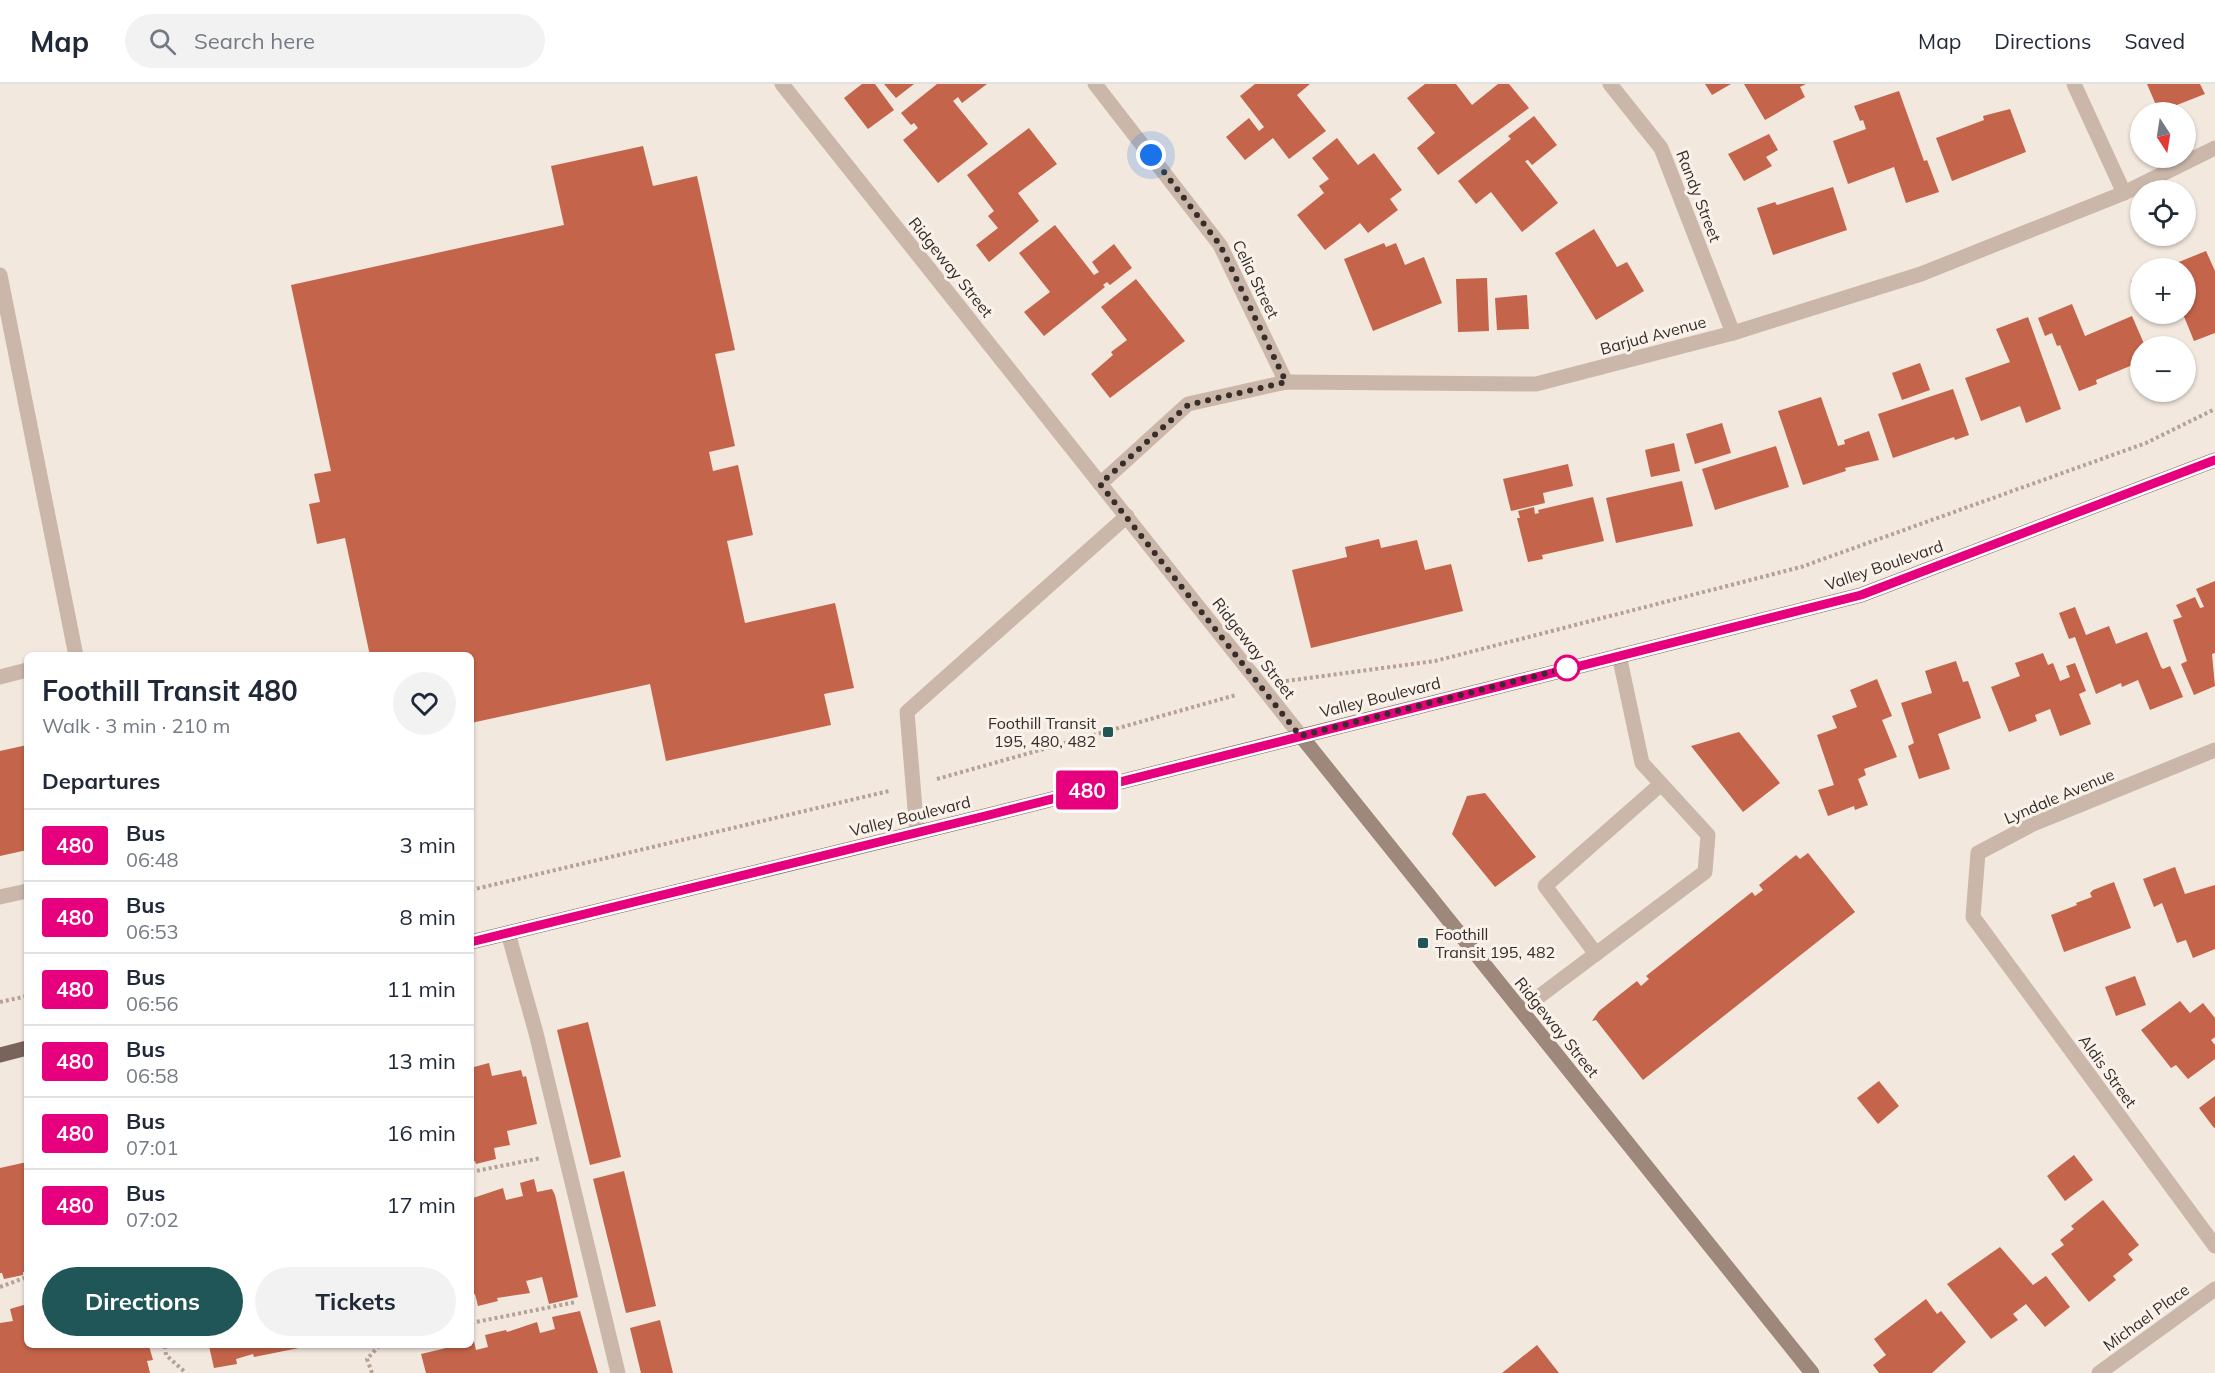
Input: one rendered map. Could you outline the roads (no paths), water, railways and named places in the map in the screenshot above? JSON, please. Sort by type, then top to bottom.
[{"type":"main road","name":"Valley Boulevard","points":[[474,941],[917,833],[1861,595],[2215,460]]},
{"type":"main road","points":[[0,1054],[24,1049]]},
{"type":"street","name":"Ridgeway Street","points":[[782,84],[1300,736],[1812,1373]]},
{"type":"street","name":"Celia Street","points":[[1095,84],[1220,245],[1286,382]]},
{"type":"street","name":"Randy Street","points":[[1610,84],[1661,148],[1733,333]]},
{"type":"street","points":[[2074,84],[2124,193]]},
{"type":"street","name":"Barjud Avenue","points":[[1100,484],[1188,405],[1286,382],[1536,384],[1733,333],[1921,273],[2124,193],[2215,148]]},
{"type":"street","points":[[0,275],[75,652]]},
{"type":"street","points":[[917,833],[907,712],[1126,516]]},
{"type":"street","points":[[1521,1010],[1705,872],[1708,835],[1642,763],[1619,655]]},
{"type":"street","points":[[0,677],[24,671]]},
{"type":"street","name":"Lyndale Avenue","points":[[1973,917],[1978,853],[2033,824],[2215,750]]},
{"type":"street","points":[[1596,954],[1545,886],[1661,784]]},
{"type":"street","points":[[0,897],[24,892]]},
{"type":"street","name":"Aldis Street","points":[[1973,917],[2215,1246]]},
{"type":"street","points":[[508,933],[536,1033],[618,1373]]},
{"type":"street","name":"Michael Place","points":[[2099,1373],[2215,1290]]},
{"type":"place","name":"Foothill Transit 195, 480, 482","points":[[1108,732]]},
{"type":"place","name":"Foothill Transit 195, 482","points":[[1423,943]]}]
